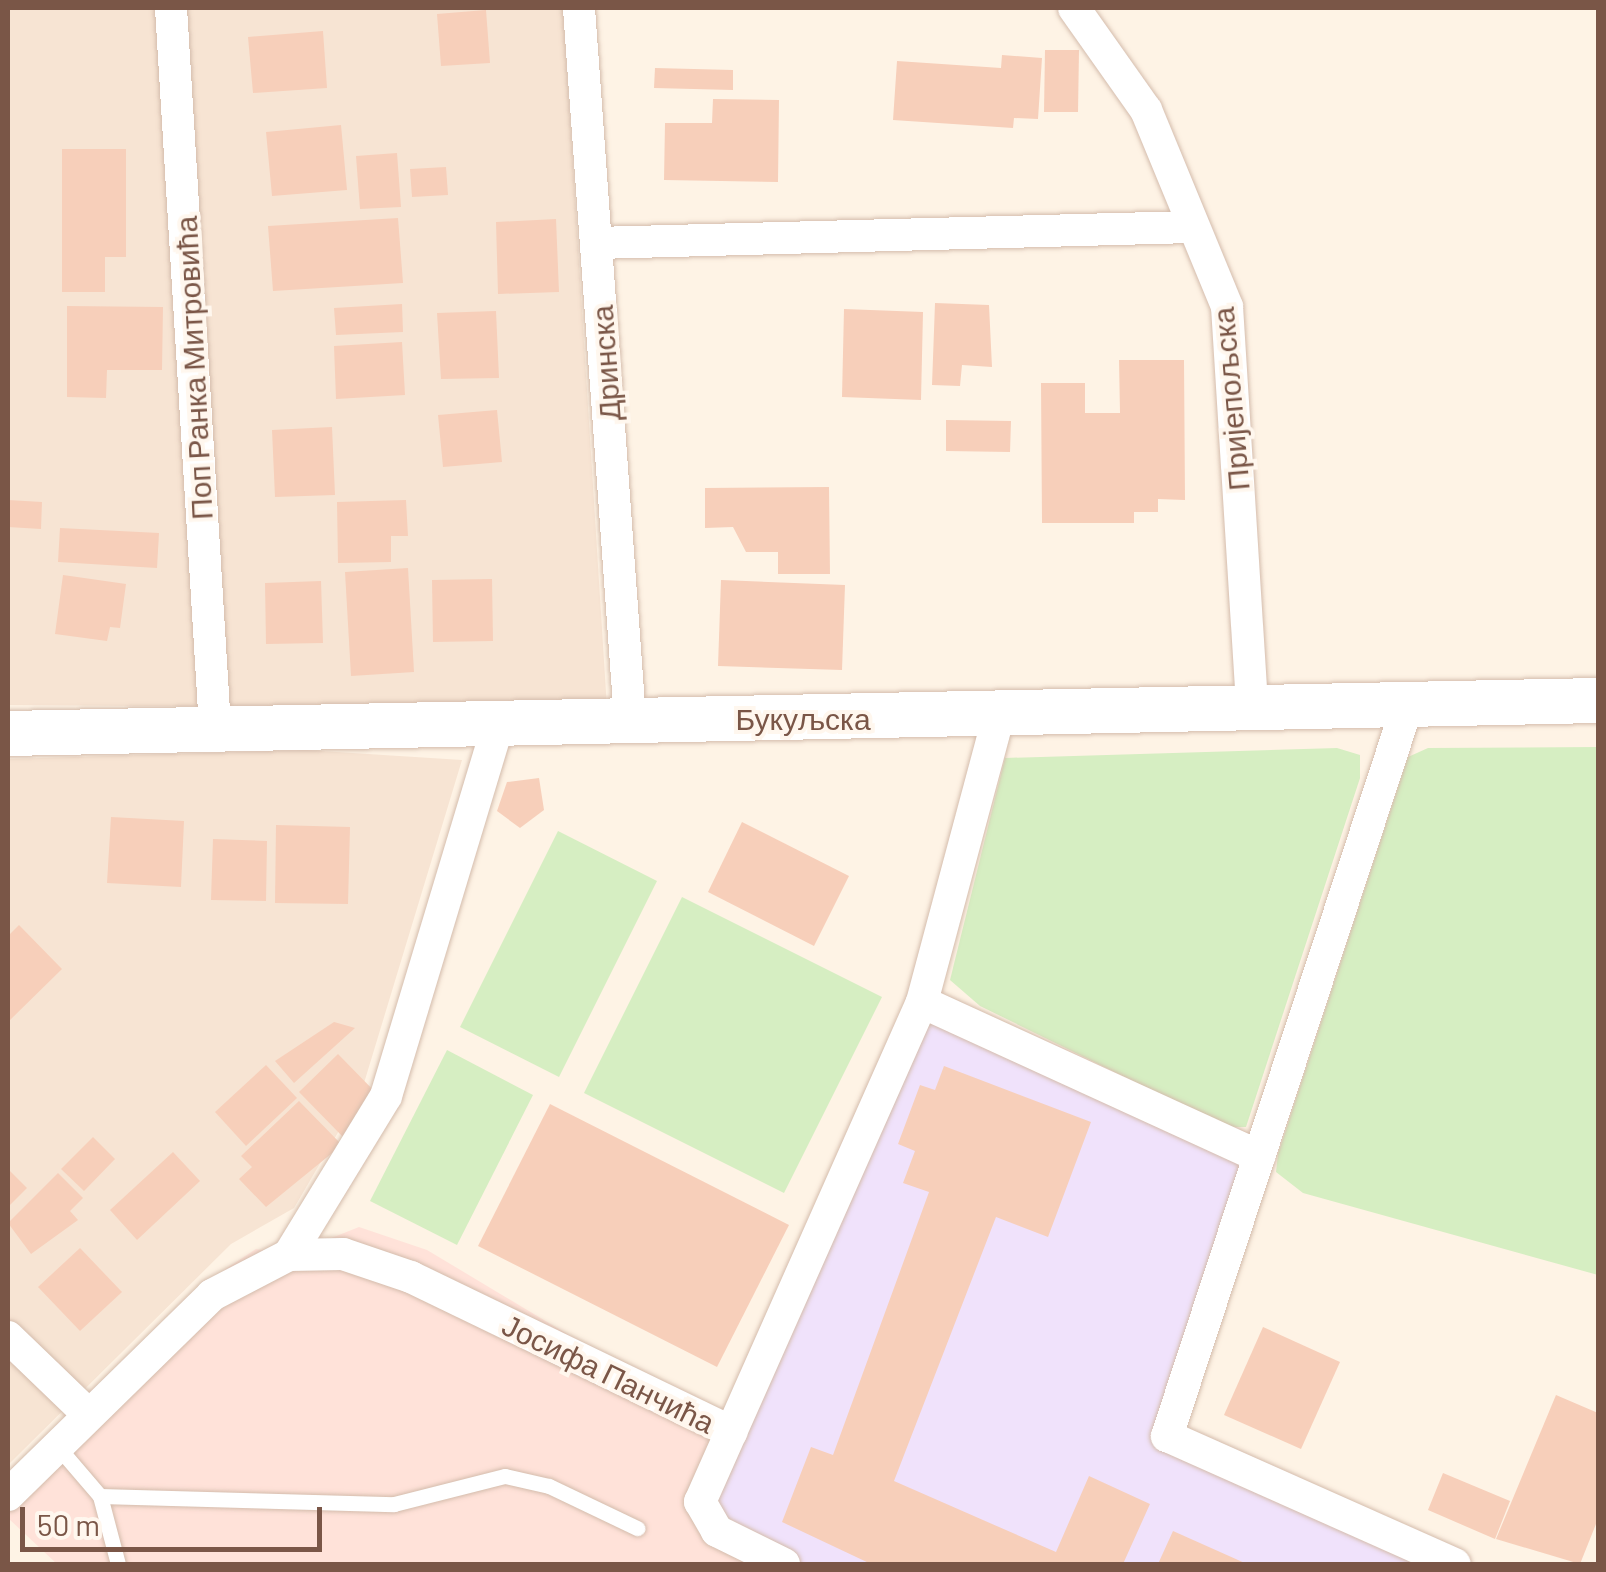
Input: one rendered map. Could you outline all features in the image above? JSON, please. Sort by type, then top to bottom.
[{"type":"main road","name":"Букуљска","points":[[8,733],[630,719],[998,719],[1252,707],[1598,700]]},
{"type":"street","name":"Поп Ранка Митровића","points":[[171,8],[214,728]]},
{"type":"street","name":"Дринска","points":[[580,8],[630,719]]},
{"type":"street","name":"Пријепољска","points":[[1074,8],[1146,110],[1227,307],[1252,707]]},
{"type":"street","points":[[596,243],[1192,228]]},
{"type":"street","points":[[1408,704],[1167,1436],[1455,1564]]},
{"type":"street","name":"Јосифа Панчића","points":[[8,1495],[212,1295],[289,1255],[343,1254],[411,1277],[731,1432],[922,1002],[998,719]]},
{"type":"street","points":[[289,1255],[386,1096],[499,722]]},
{"type":"street","points":[[922,1002],[1259,1156]]},
{"type":"street","points":[[8,1338],[88,1416]]},
{"type":"street","points":[[731,1432],[700,1502],[717,1532],[784,1564]]},
{"type":"lane","points":[[57,1446],[100,1496],[118,1564]]},
{"type":"lane","points":[[100,1496],[394,1504],[504,1476],[636,1528]]},
{"type":"shaded area","points":[[8,8],[563,8],[607,709],[8,705]]},
{"type":"shaded area","points":[[305,750],[462,760],[361,1093],[294,1208],[231,1244],[8,1465],[8,759]]},
{"type":"shaded area","points":[[922,1002],[1259,1156],[1167,1436],[1454,1564],[784,1564],[700,1502]]},
{"type":"shaded area","points":[[359,1227],[427,1250],[731,1432],[784,1564],[57,1564],[8,1518],[8,1484],[227,1268],[256,1249],[289,1255]]},
{"type":"green space","points":[[1598,747],[1598,1275],[1303,1193],[1276,1172],[1278,1154],[1408,757],[1428,748]]},
{"type":"green space","points":[[1337,748],[1360,755],[1360,778],[1246,1127],[1227,1127],[980,1006],[950,980],[1005,758]]},
{"type":"green space","points":[[558,831],[657,881],[559,1077],[460,1027]]},
{"type":"green space","points":[[682,897],[882,997],[784,1193],[584,1093]]},
{"type":"green space","points":[[447,1050],[533,1095],[457,1245],[370,1201]]},
{"type":"building","points":[[486,10],[490,63],[441,66],[437,14]]},
{"type":"building","points":[[323,31],[327,88],[253,93],[248,37]]},
{"type":"building","points":[[1045,50],[1079,50],[1078,112],[1044,112]]},
{"type":"building","points":[[1002,55],[1042,58],[1038,119],[1014,118],[1013,128],[893,120],[897,61],[1001,68]]},
{"type":"building","points":[[655,68],[733,70],[733,90],[654,88]]},
{"type":"building","points":[[713,99],[779,100],[778,182],[664,180],[665,123],[712,123]]},
{"type":"building","points":[[341,125],[347,190],[272,196],[266,132]]},
{"type":"building","points":[[62,149],[126,149],[126,257],[105,257],[105,292],[62,292]]},
{"type":"building","points":[[397,153],[401,207],[360,209],[356,156]]},
{"type":"building","points":[[446,167],[448,195],[412,197],[410,169]]},
{"type":"building","points":[[398,218],[403,283],[273,291],[268,226]]},
{"type":"building","points":[[556,219],[559,292],[498,294],[496,222]]},
{"type":"building","points":[[935,303],[989,305],[992,367],[962,365],[960,386],[932,385]]},
{"type":"building","points":[[402,304],[403,332],[336,335],[334,308]]},
{"type":"building","points":[[67,306],[163,307],[162,370],[107,370],[106,398],[67,397]]},
{"type":"building","points":[[844,309],[923,312],[921,400],[842,397]]},
{"type":"building","points":[[496,311],[499,378],[441,379],[437,313]]},
{"type":"building","points":[[402,342],[405,395],[336,399],[334,346]]},
{"type":"building","points":[[1119,360],[1184,360],[1185,500],[1158,499],[1158,512],[1134,512],[1134,523],[1042,523],[1041,383],[1085,383],[1085,413],[1120,413]]},
{"type":"building","points":[[497,410],[502,462],[443,467],[438,415]]},
{"type":"building","points":[[946,420],[1011,421],[1010,452],[946,451]]},
{"type":"building","points":[[332,427],[335,495],[275,497],[272,430]]},
{"type":"building","points":[[829,487],[830,574],[778,574],[778,552],[746,552],[733,527],[705,528],[705,488]]},
{"type":"building","points":[[8,500],[42,502],[41,529],[8,527]]},
{"type":"building","points":[[406,500],[408,536],[391,536],[391,562],[338,563],[337,502]]},
{"type":"building","points":[[60,528],[159,533],[157,568],[58,562]]},
{"type":"building","points":[[408,568],[414,672],[351,676],[345,572]]},
{"type":"building","points":[[63,575],[126,584],[120,628],[110,627],[107,641],[55,634]]},
{"type":"building","points":[[492,579],[493,641],[433,642],[432,580]]},
{"type":"building","points":[[721,580],[845,585],[842,670],[718,666]]},
{"type":"building","points":[[321,581],[323,643],[266,644],[265,583]]},
{"type":"building","points":[[539,778],[544,810],[520,828],[497,811],[507,782]]},
{"type":"building","points":[[111,817],[184,821],[181,887],[107,883]]},
{"type":"building","points":[[742,822],[849,876],[814,946],[708,892]]},
{"type":"building","points":[[276,825],[350,827],[348,904],[275,903]]},
{"type":"building","points":[[213,839],[267,841],[266,901],[211,900]]},
{"type":"building","points":[[19,925],[62,969],[8,1022],[8,936]]},
{"type":"building","points":[[334,1022],[355,1028],[294,1083],[275,1061]]},
{"type":"building","points":[[338,1054],[382,1099],[343,1137],[299,1092]]},
{"type":"building","points":[[266,1065],[297,1098],[246,1146],[215,1112]]},
{"type":"building","points":[[944,1066],[1091,1122],[1048,1237],[996,1217],[894,1481],[1056,1552],[1089,1476],[1150,1504],[1123,1564],[871,1564],[782,1522],[811,1447],[833,1455],[929,1192],[903,1183],[915,1151],[898,1144],[920,1085],[935,1090]]},
{"type":"building","points":[[299,1101],[342,1145],[266,1207],[239,1179],[252,1167],[241,1156]]},
{"type":"building","points":[[550,1104],[789,1225],[717,1367],[478,1246]]},
{"type":"building","points":[[93,1137],[115,1159],[84,1191],[61,1169]]},
{"type":"building","points":[[173,1152],[200,1181],[137,1240],[110,1210]]},
{"type":"building","points":[[8,1173],[27,1188],[8,1207]]},
{"type":"building","points":[[58,1173],[83,1198],[70,1211],[78,1220],[31,1254],[8,1223]]},
{"type":"building","points":[[80,1248],[122,1292],[80,1331],[38,1287]]},
{"type":"building","points":[[1263,1327],[1340,1362],[1301,1449],[1224,1415]]},
{"type":"building","points":[[1556,1395],[1598,1413],[1598,1519],[1580,1564],[1496,1539]]},
{"type":"building","points":[[1443,1473],[1510,1501],[1495,1539],[1428,1510]]},
{"type":"building","points":[[1173,1531],[1247,1564],[1158,1564]]}]
